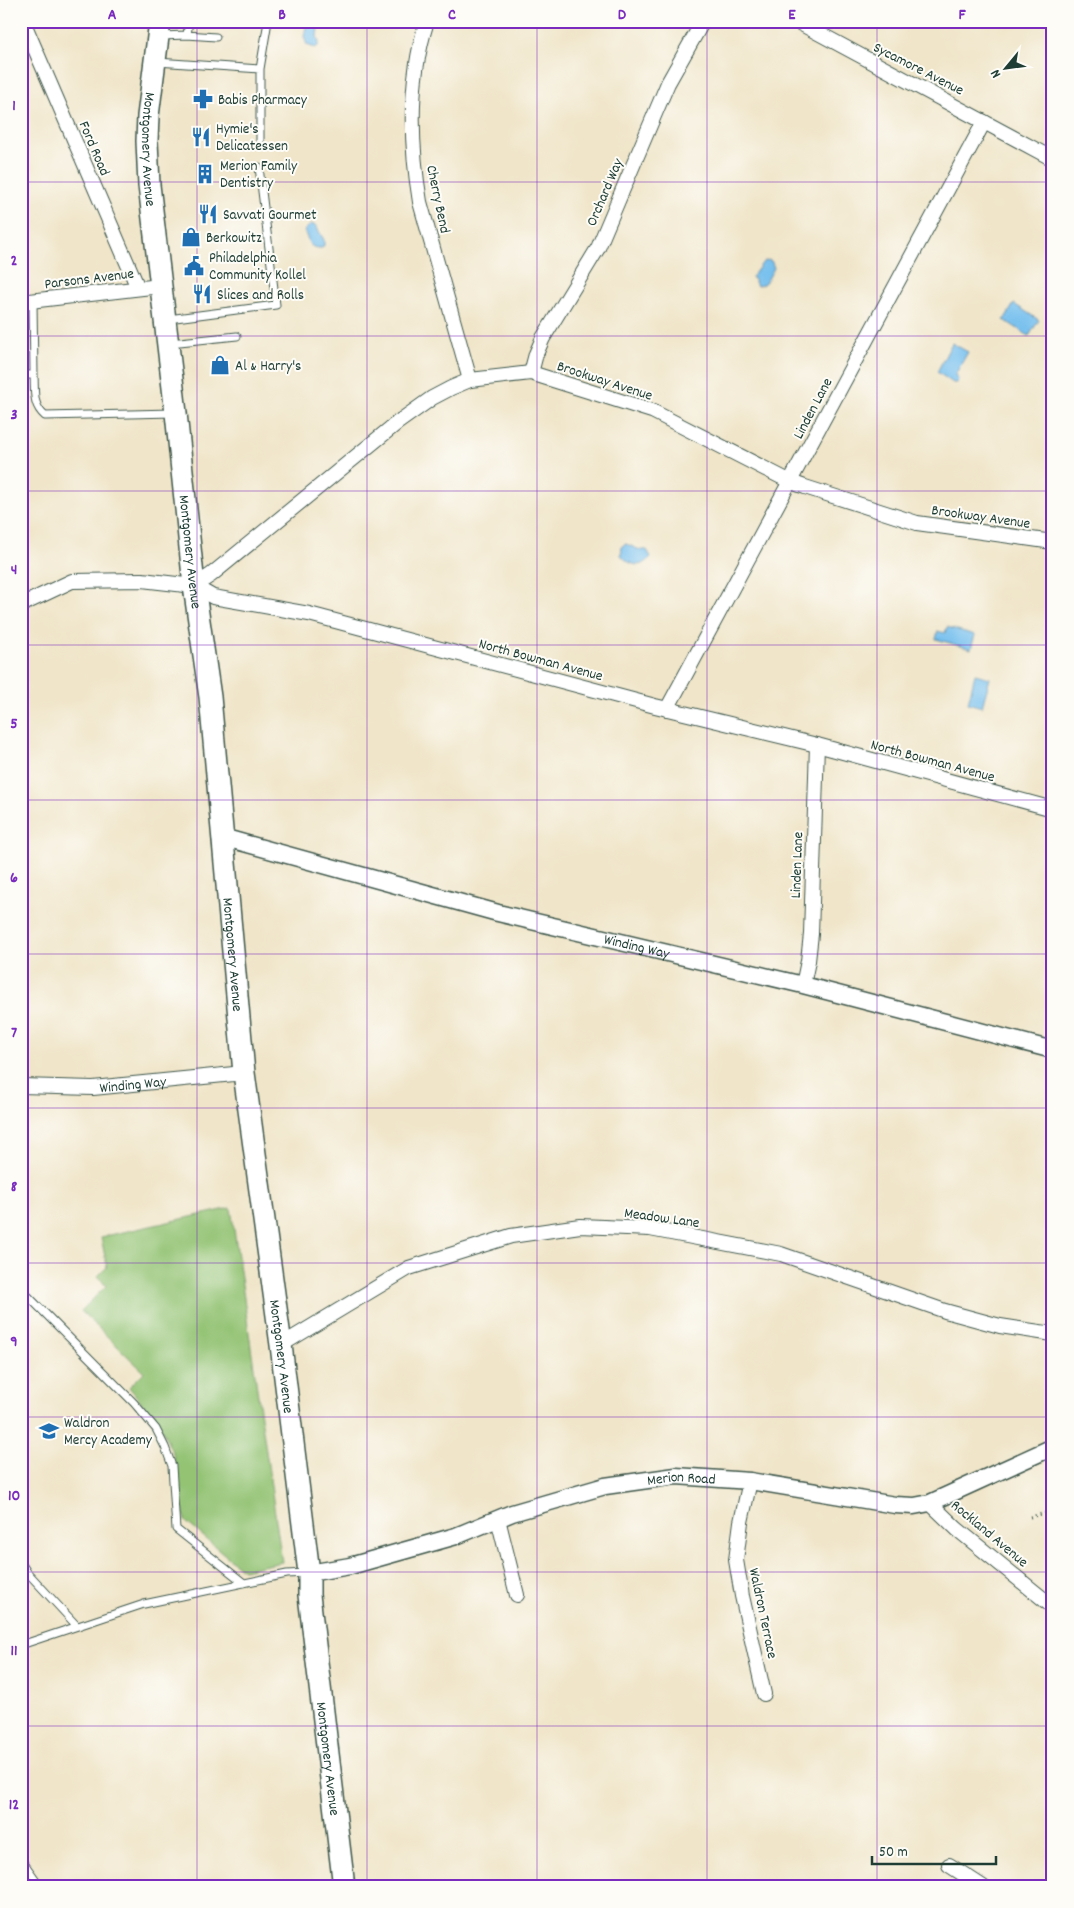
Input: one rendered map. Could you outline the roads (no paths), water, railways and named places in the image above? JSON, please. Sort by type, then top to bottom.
[{"type":"main road","name":"Montgomery Avenue","points":[[159,29],[148,116],[147,156],[194,586],[210,697],[244,1073],[281,1345],[344,1887]]},
{"type":"street","name":"Ford Road","points":[[23,21],[138,288]]},
{"type":"street","name":"Cherry Bend","points":[[427,21],[414,78],[412,118],[415,175],[420,202],[470,380]]},
{"type":"street","name":"Orchard Way","points":[[531,373],[543,338],[598,248],[668,83],[703,21]]},
{"type":"street","name":"Sycamore Avenue","points":[[796,21],[1053,159]]},
{"type":"street","name":"Linden Lane","points":[[667,709],[984,122]]},
{"type":"street","name":"Parsons Avenue","points":[[27,301],[160,286]]},
{"type":"street","name":"Brookway Avenue","points":[[194,586],[218,569],[397,423],[432,398],[470,380],[531,373],[652,411],[791,482],[917,523],[1053,542]]},
{"type":"street","name":"North Bowman Avenue","points":[[21,605],[72,580],[142,580],[194,586],[213,597],[315,616],[667,709],[817,745],[1053,808]]},
{"type":"street","name":"Linden Lane","points":[[803,986],[811,934],[817,745]]},
{"type":"street","name":"Winding Way","points":[[222,837],[498,913],[803,986],[1053,1050]]},
{"type":"street","name":"Winding Way","points":[[21,1086],[93,1088],[244,1073]]},
{"type":"street","name":"Meadow Lane","points":[[281,1345],[409,1268],[511,1236],[580,1226],[650,1229],[781,1254],[945,1311],[1000,1326],[1053,1334]]},
{"type":"street","name":"Merion Road","points":[[309,1573],[343,1567],[456,1536],[512,1513],[605,1486],[676,1476],[750,1481],[895,1505],[914,1506],[930,1503],[1053,1447]]},
{"type":"street","name":"Waldron Terrace","points":[[750,1481],[740,1522],[736,1560],[764,1694]]},
{"type":"street","name":"Rockland Avenue","points":[[930,1503],[957,1529],[1053,1607]]},
{"type":"street","points":[[498,1519],[516,1595]]},
{"type":"street","points":[[949,1865],[983,1887]]},
{"type":"lane","points":[[187,35],[188,21]]},
{"type":"lane","points":[[260,142],[260,69],[268,21]]},
{"type":"lane","points":[[159,29],[187,35],[216,37]]},
{"type":"lane","points":[[154,62],[260,69]]},
{"type":"lane","points":[[165,319],[276,305],[259,167]]},
{"type":"lane","points":[[27,301],[35,401],[38,410],[45,416],[176,413]]},
{"type":"lane","points":[[168,344],[237,336]]},
{"type":"lane","points":[[21,375],[34,375]]},
{"type":"lane","points":[[21,1289],[134,1403],[156,1429],[172,1466],[176,1529],[244,1583]]},
{"type":"lane","points":[[21,1563],[77,1626]]},
{"type":"lane","points":[[21,1645],[144,1604],[287,1574],[309,1573]]},
{"type":"lane","points":[[21,1860],[41,1887]]},
{"type":"water","points":[[307,21],[311,21],[318,29],[317,36],[319,42],[315,48],[307,45],[304,37]]},
{"type":"water","points":[[311,224],[316,226],[324,240],[322,248],[314,247],[308,241],[304,231]]},
{"type":"water","points":[[768,260],[772,262],[774,268],[765,282],[757,286],[752,277],[763,262]]},
{"type":"water","points":[[1014,304],[1039,320],[1029,336],[1004,320]]},
{"type":"water","points":[[952,343],[968,352],[955,375],[958,379],[957,383],[953,383],[937,372]]},
{"type":"water","points":[[626,544],[640,550],[647,550],[651,557],[640,565],[628,562],[621,555],[622,546]]},
{"type":"water","points":[[947,627],[975,635],[971,649],[936,639],[938,631],[945,633]]},
{"type":"water","points":[[975,674],[990,678],[982,707],[968,703]]},
{"type":"place","name":"Babis Pharmacy","points":[[203,99]]},
{"type":"place","name":"Hymie's Delicatessen","points":[[201,137]]},
{"type":"place","name":"Merion Family Dentistry","points":[[205,174]]},
{"type":"place","name":"Savvati Gourmet","points":[[208,214]]},
{"type":"place","name":"Berkowitz","points":[[191,237]]},
{"type":"place","name":"Philadelphia Community Kollel","points":[[194,266]]},
{"type":"place","name":"Slices and Rolls","points":[[202,294]]},
{"type":"place","name":"Al & Harry's","points":[[220,365]]},
{"type":"place","name":"Waldron Mercy Academy","points":[[49,1431]]}]
